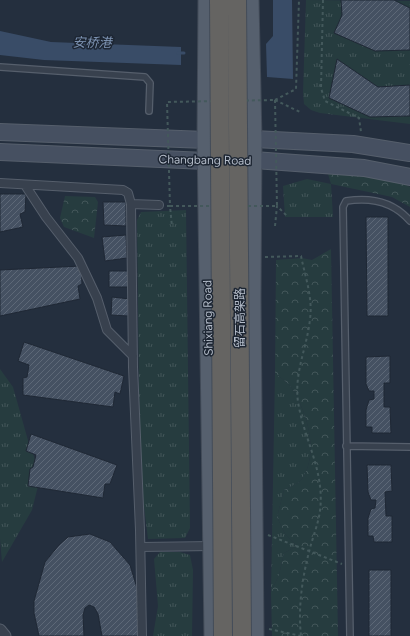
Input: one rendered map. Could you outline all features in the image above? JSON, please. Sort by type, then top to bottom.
[{"type":"highway","name":"留石高架路","points":[[218,0],[224,636]]},
{"type":"highway","name":"留石高架路","points":[[238,0],[250,633]]},
{"type":"main road","name":"Shixiang Road","points":[[207,0],[206,161],[213,636]]},
{"type":"main road","points":[[250,0],[253,139],[252,257],[254,529],[250,633]]},
{"type":"main road","name":"Changbang Road","points":[[0,132],[206,140],[253,139],[360,145],[410,153]]},
{"type":"main road","name":"Changbang Road","points":[[0,152],[206,161],[253,160],[364,168],[410,177]]},
{"type":"street","points":[[0,183],[123,190],[128,192],[131,204],[133,356],[141,547],[142,636]]},
{"type":"street","points":[[25,184],[46,217],[78,258],[97,298],[107,330],[133,356]]},
{"type":"street","points":[[131,204],[159,206]]},
{"type":"street","points":[[141,547],[212,546]]},
{"type":"street","points":[[0,630],[5,636]]},
{"type":"lane","points":[[0,67],[145,77],[150,83],[149,110]]},
{"type":"lane","points":[[350,636],[343,207],[346,201],[374,200],[383,202],[403,213],[410,221]]},
{"type":"lane","points":[[346,446],[410,447]]},
{"type":"path","points":[[299,0],[296,89],[275,100],[300,112]]},
{"type":"path","points":[[323,0],[321,88],[325,101],[360,118],[360,145]]},
{"type":"path","points":[[159,206],[170,206],[172,227]]},
{"type":"path","points":[[275,226],[277,206],[288,217]]},
{"type":"path","points":[[250,633],[301,636],[300,622],[303,577],[320,511],[320,485],[316,461],[298,402],[297,375],[310,319],[311,304],[302,256],[252,257]]},
{"type":"path","points":[[254,529],[348,567]]},
{"type":"green space","points":[[306,0],[410,1],[410,124],[320,113],[311,110],[304,104],[303,93]]},
{"type":"green space","points":[[328,174],[381,176],[401,182],[410,187],[410,207],[392,197],[331,184]]},
{"type":"green space","points":[[307,179],[331,184],[333,217],[285,217],[283,186]]},
{"type":"green space","points":[[65,196],[95,197],[98,202],[94,238],[64,227],[60,218]]},
{"type":"green space","points":[[186,210],[190,528],[185,538],[148,539],[140,474],[137,220],[141,212]]},
{"type":"green space","points":[[331,249],[338,636],[272,636],[271,592],[279,575],[284,553],[297,546],[285,534],[277,517],[284,490],[301,481],[307,469],[311,446],[307,422],[298,400],[290,386],[275,373],[276,260],[302,258],[312,260]]},
{"type":"green space","points":[[0,369],[13,387],[29,444],[41,474],[32,510],[2,562],[0,539]]},
{"type":"green space","points":[[275,373],[290,386],[298,400],[307,422],[311,446],[307,469],[301,481],[284,490],[277,517],[285,534],[297,546],[284,553],[279,575],[271,592]]},
{"type":"green space","points":[[160,552],[180,552],[190,555],[193,570],[192,636],[153,636],[158,606],[154,559]]},
{"type":"water","points":[[273,0],[292,0],[293,79],[267,77],[266,44],[273,36]]},
{"type":"water","points":[[0,31],[51,42],[181,47],[181,65],[44,60],[0,55]]},
{"type":"building","points":[[341,0],[394,0],[410,8],[410,50],[375,51],[334,33],[342,15]]},
{"type":"building","points":[[337,59],[378,87],[410,85],[410,116],[370,117],[329,98]]},
{"type":"building","points":[[0,194],[26,194],[25,212],[20,214],[23,227],[0,232]]},
{"type":"building","points":[[103,202],[126,202],[126,226],[104,225]]},
{"type":"building","points":[[366,217],[388,217],[388,316],[367,316]]},
{"type":"building","points":[[126,235],[127,258],[105,261],[102,237]]},
{"type":"building","points":[[81,266],[82,284],[78,286],[80,299],[0,316],[0,270]]},
{"type":"building","points":[[109,271],[131,271],[131,287],[109,287]]},
{"type":"building","points":[[112,297],[130,299],[128,316],[111,315]]},
{"type":"building","points":[[24,342],[124,376],[120,394],[115,392],[113,407],[23,395],[23,378],[27,377],[29,365],[18,361]]},
{"type":"building","points":[[390,356],[390,383],[384,383],[384,407],[390,407],[391,433],[372,433],[372,427],[366,427],[366,410],[369,400],[374,399],[374,391],[369,391],[366,384],[366,357]]},
{"type":"building","points":[[31,434],[117,465],[110,484],[105,484],[103,498],[28,486],[30,469],[33,467],[36,455],[26,451]]},
{"type":"building","points":[[367,465],[391,465],[392,491],[385,492],[386,516],[392,516],[392,542],[374,542],[373,536],[368,536],[368,518],[371,509],[375,508],[376,500],[371,500],[368,492]]},
{"type":"building","points":[[90,534],[110,542],[130,565],[140,598],[140,636],[102,636],[98,614],[94,607],[89,605],[85,608],[83,615],[84,636],[39,636],[34,613],[34,601],[45,562],[59,545],[68,537]]},
{"type":"building","points":[[369,570],[391,570],[391,636],[369,636]]},
{"type":"waterway","name":"安桥港","points":[[178,53],[184,53]]}]
